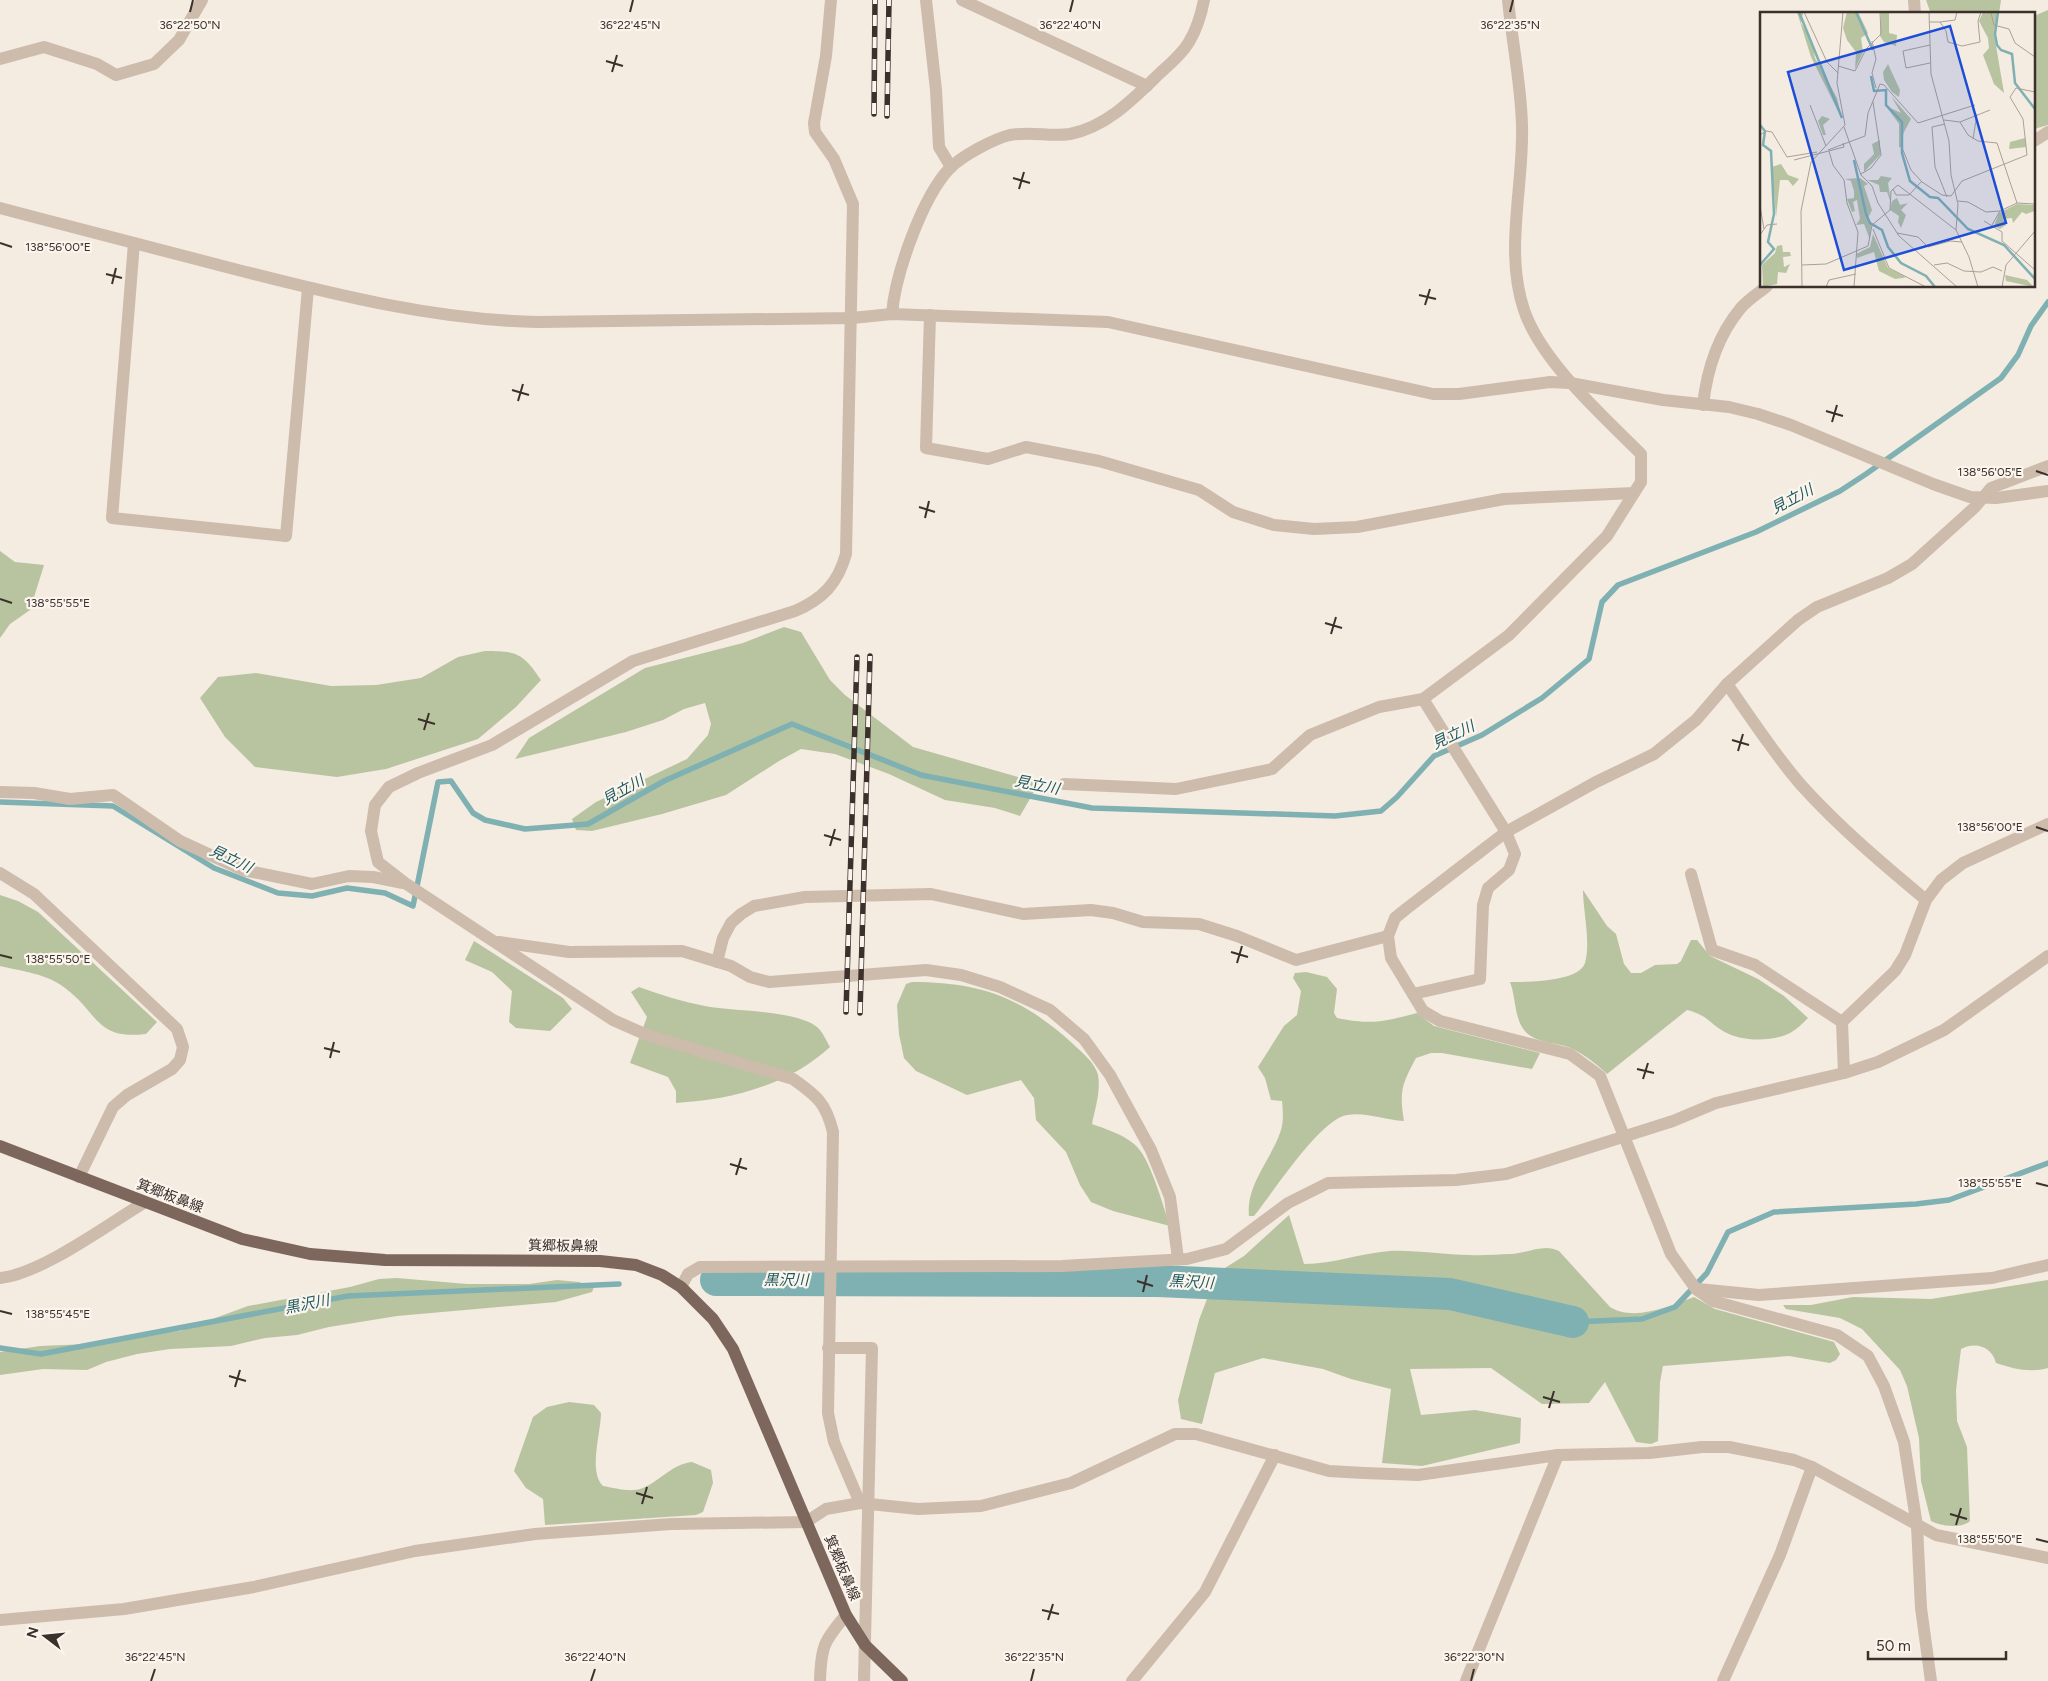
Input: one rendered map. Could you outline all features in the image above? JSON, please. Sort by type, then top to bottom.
[{"type":"main road","name":"箕郷板鼻線","points":[[0,1146],[242,1239],[310,1254],[385,1260],[600,1262],[636,1265],[662,1275],[681,1287],[713,1319],[733,1349],[846,1615],[865,1645],[902,1681]]},
{"type":"street","points":[[0,59],[44,47],[98,64],[116,75],[154,64],[180,40],[202,0]]},
{"type":"street","points":[[831,0],[815,132],[834,159],[849,190],[853,204],[846,554],[842,569],[830,588],[815,603],[795,611],[633,661],[492,745],[418,773],[390,788],[375,805],[370,832],[378,862],[405,883],[613,1020],[647,1035],[793,1079],[811,1092],[828,1111],[833,1132],[828,1413],[831,1431],[864,1503]]},
{"type":"street","points":[[926,0],[936,90],[939,146],[951,167]]},
{"type":"street","points":[[962,0],[1147,86]]},
{"type":"street","points":[[892,314],[893,293],[918,224],[935,188],[951,167],[980,148],[1008,135],[1037,132],[1070,134],[1096,125],[1126,106],[1188,44],[1199,22],[1204,0]]},
{"type":"street","points":[[1064,784],[1176,789],[1272,770],[1310,735],[1379,707],[1423,699],[1508,635],[1607,536],[1641,482],[1641,454],[1570,383],[1539,338],[1524,311],[1517,279],[1515,248],[1522,124],[1508,0]]},
{"type":"street","points":[[2036,140],[2048,132]]},
{"type":"street","points":[[0,208],[308,288],[416,310],[505,322],[852,318],[892,314],[1108,322],[1433,394],[1459,394],[1550,382],[1570,383],[1663,400],[1758,414],[1970,497],[1981,498],[2048,491]]},
{"type":"street","points":[[134,243],[112,518],[286,536],[308,288]]},
{"type":"street","points":[[1703,405],[1706,378],[1714,351],[1741,308],[1765,288]]},
{"type":"street","points":[[930,315],[926,448],[988,459],[1026,447],[1100,461],[1199,490],[1233,512],[1274,525],[1314,529],[1356,527],[1504,499],[1634,493]]},
{"type":"street","points":[[1931,1681],[1921,1608],[1917,1526],[1904,1442],[1884,1386],[1868,1356],[1837,1335],[1713,1301],[1696,1288],[1671,1254],[1623,1138],[1600,1076],[1570,1054],[1440,1021],[1422,1012],[1391,958],[1388,936],[1396,918],[1406,909],[1506,832],[1596,782],[1654,754],[1696,720],[1727,684],[1798,620],[1817,607],[1888,578],[1912,564],[1985,492],[2001,482],[2048,466]]},
{"type":"street","points":[[1727,684],[1776,754],[1803,786],[1872,856],[1926,900]]},
{"type":"street","points":[[1413,994],[1480,979],[1483,904],[1485,896],[1488,888],[1509,870],[1515,854],[1506,832],[1423,699]]},
{"type":"street","points":[[0,792],[34,793],[70,799],[113,795],[180,841],[243,870],[312,884],[349,876],[373,877],[405,883]]},
{"type":"street","points":[[1844,1073],[1842,1022],[1895,971],[1905,955],[1926,900],[1941,880],[1963,863],[2048,824]]},
{"type":"street","points":[[0,873],[34,894],[177,1030],[183,1047],[180,1060],[172,1069],[128,1095],[113,1108],[79,1177]]},
{"type":"street","points":[[1691,874],[1712,950],[1755,965],[1842,1022]]},
{"type":"street","points":[[717,962],[724,938],[731,923],[741,914],[754,906],[768,902],[814,897],[931,894],[1024,914],[1091,910],[1113,913],[1143,922],[1199,924],[1237,936],[1296,960],[1388,936]]},
{"type":"street","points":[[493,941],[569,952],[682,951],[717,962],[750,977],[769,982],[926,970],[961,975],[1000,987],[1050,1010],[1084,1038],[1114,1082],[1151,1150],[1170,1197],[1178,1259]]},
{"type":"street","points":[[681,1287],[688,1274],[700,1267],[1062,1266],[1178,1259],[1226,1249],[1288,1202],[1328,1183],[1456,1180],[1506,1174],[1673,1121],[1716,1102],[1844,1073],[1878,1062],[1944,1030],[2048,956]]},
{"type":"street","points":[[0,1278],[12,1276],[43,1264],[145,1202]]},
{"type":"street","points":[[1696,1288],[1768,1294],[1992,1278],[2048,1266]]},
{"type":"street","points":[[828,1348],[872,1348],[864,1503],[864,1681]]},
{"type":"street","points":[[0,1620],[124,1609],[254,1587],[416,1551],[535,1534],[671,1524],[806,1522],[826,1509],[864,1503],[918,1509],[981,1506],[1020,1498],[1071,1483],[1175,1434],[1196,1434],[1329,1471],[1418,1475],[1558,1455],[1649,1454],[1702,1447],[1729,1447],[1794,1460],[1936,1535],[2048,1558]]},
{"type":"street","points":[[1132,1681],[1205,1592],[1275,1455]]},
{"type":"street","points":[[1466,1681],[1558,1455]]},
{"type":"street","points":[[1723,1681],[1780,1555],[1812,1468]]},
{"type":"street","points":[[820,1681],[821,1657],[826,1639],[846,1615]]},
{"type":"green space","points":[[1926,0],[2001,0],[1999,12],[1930,12]]},
{"type":"green space","points":[[2048,10],[2048,125],[2036,128],[2036,15]]},
{"type":"green space","points":[[0,551],[15,562],[44,565],[30,610],[10,624],[0,638]]},
{"type":"green space","points":[[784,627],[801,632],[830,680],[845,695],[913,747],[1039,783],[1020,816],[995,808],[945,800],[889,774],[835,754],[801,749],[726,795],[662,814],[592,831],[576,830],[572,819],[596,802],[687,759],[708,735],[711,724],[705,703],[684,709],[663,720],[626,732],[515,759],[529,738],[645,668],[743,643]]},
{"type":"green space","points":[[485,651],[518,655],[529,664],[541,680],[516,707],[478,739],[386,769],[337,777],[255,767],[225,737],[200,698],[218,677],[256,673],[331,686],[376,685],[421,678],[458,657]]},
{"type":"green space","points":[[1583,890],[1607,926],[1616,934],[1624,964],[1631,973],[1641,973],[1655,965],[1677,964],[1681,961],[1691,940],[1697,940],[1710,956],[1758,979],[1784,996],[1808,1018],[1797,1028],[1783,1036],[1756,1040],[1730,1035],[1703,1016],[1687,1010],[1607,1074],[1591,1060],[1573,1049],[1534,1038],[1521,1025],[1510,982],[1551,980],[1573,974],[1581,969],[1587,954]]},
{"type":"green space","points":[[0,895],[18,901],[38,912],[157,1022],[146,1034],[129,1035],[117,1033],[99,1023],[76,997],[58,983],[34,974],[0,966]]},
{"type":"green space","points":[[474,941],[563,998],[572,1009],[550,1031],[516,1028],[509,1022],[512,991],[492,972],[465,960]]},
{"type":"green space","points":[[1306,972],[1327,977],[1337,989],[1334,1013],[1337,1018],[1377,1022],[1417,1013],[1434,1026],[1540,1053],[1532,1069],[1442,1053],[1431,1053],[1416,1058],[1403,1088],[1404,1121],[1354,1114],[1336,1120],[1310,1143],[1254,1216],[1249,1216],[1251,1194],[1276,1143],[1283,1121],[1282,1101],[1271,1100],[1265,1078],[1258,1067],[1284,1026],[1297,1015],[1301,991],[1293,978],[1295,973]]},
{"type":"green space","points":[[912,982],[959,985],[998,995],[1017,1003],[1035,1014],[1083,1053],[1094,1066],[1099,1081],[1092,1124],[1124,1137],[1140,1150],[1151,1170],[1170,1226],[1113,1211],[1091,1202],[1080,1185],[1066,1152],[1036,1120],[1034,1098],[1021,1080],[967,1095],[916,1071],[904,1058],[899,1034],[897,1005],[906,984]]},
{"type":"green space","points":[[639,987],[705,1006],[766,1012],[798,1018],[811,1023],[820,1030],[830,1047],[814,1060],[778,1081],[738,1094],[676,1103],[676,1091],[668,1077],[630,1063],[647,1017],[631,992]]},
{"type":"green space","points":[[1289,1215],[1304,1264],[1315,1264],[1390,1251],[1480,1255],[1511,1254],[1548,1248],[1559,1251],[1610,1307],[1619,1311],[1641,1313],[1652,1311],[1694,1297],[1715,1309],[1834,1342],[1840,1354],[1836,1360],[1830,1363],[1789,1356],[1663,1366],[1660,1382],[1658,1441],[1651,1444],[1636,1442],[1605,1382],[1589,1403],[1542,1404],[1491,1368],[1410,1369],[1421,1415],[1475,1410],[1521,1418],[1520,1443],[1422,1466],[1382,1463],[1391,1389],[1351,1379],[1323,1369],[1263,1358],[1215,1373],[1202,1424],[1181,1419],[1178,1400],[1199,1320],[1217,1273],[1244,1256]]},
{"type":"green space","points":[[397,1278],[467,1284],[529,1284],[557,1280],[579,1282],[594,1287],[592,1292],[556,1302],[397,1316],[329,1327],[297,1335],[265,1338],[231,1346],[170,1349],[137,1354],[106,1362],[87,1370],[43,1369],[0,1375],[0,1352],[40,1346],[87,1344],[146,1333],[180,1331],[248,1306],[350,1287],[379,1279]]},
{"type":"green space","points":[[2048,1280],[2048,1368],[2035,1370],[2016,1369],[1996,1363],[1991,1353],[1983,1347],[1972,1346],[1961,1349],[1956,1390],[1957,1421],[1967,1447],[1970,1521],[1966,1524],[1951,1526],[1931,1521],[1921,1481],[1919,1438],[1907,1386],[1900,1370],[1862,1329],[1840,1318],[1786,1309],[1783,1305],[1811,1305],[1853,1297],[1931,1299]]},
{"type":"green space","points":[[569,1402],[594,1405],[601,1413],[596,1451],[596,1471],[603,1486],[623,1490],[643,1488],[672,1469],[692,1462],[711,1470],[713,1483],[703,1512],[696,1515],[545,1525],[543,1499],[526,1488],[514,1471],[533,1417],[547,1407]]},
{"type":"waterway","name":"見立川","points":[[0,802],[113,806],[214,868],[278,893],[312,896],[347,888],[385,893],[413,906],[438,782],[451,781],[473,813],[485,820],[525,829],[588,824],[664,781],[792,724],[921,775],[1092,808],[1335,816],[1381,811],[1397,797],[1434,756],[1482,735],[1542,698],[1589,659],[1602,602],[1618,585],[1756,532],[1840,491],[1866,474],[2001,378],[2018,355],[2031,326],[2048,302]]},
{"type":"waterway","points":[[1573,1322],[1642,1319],[1675,1307],[1707,1273],[1728,1232],[1774,1212],[1916,1204],[1949,1200],[2048,1163]]},
{"type":"waterway","name":"黒沢川","points":[[716,1280],[1158,1281],[1450,1294],[1573,1322]]},
{"type":"waterway","name":"黒沢川","points":[[0,1348],[41,1354],[348,1296],[619,1284]]},
{"type":"railway","points":[[874,114],[875,0]]},
{"type":"railway","points":[[887,116],[889,0]]},
{"type":"railway","points":[[860,1013],[870,656]]},
{"type":"railway","points":[[846,1012],[857,657]]}]
